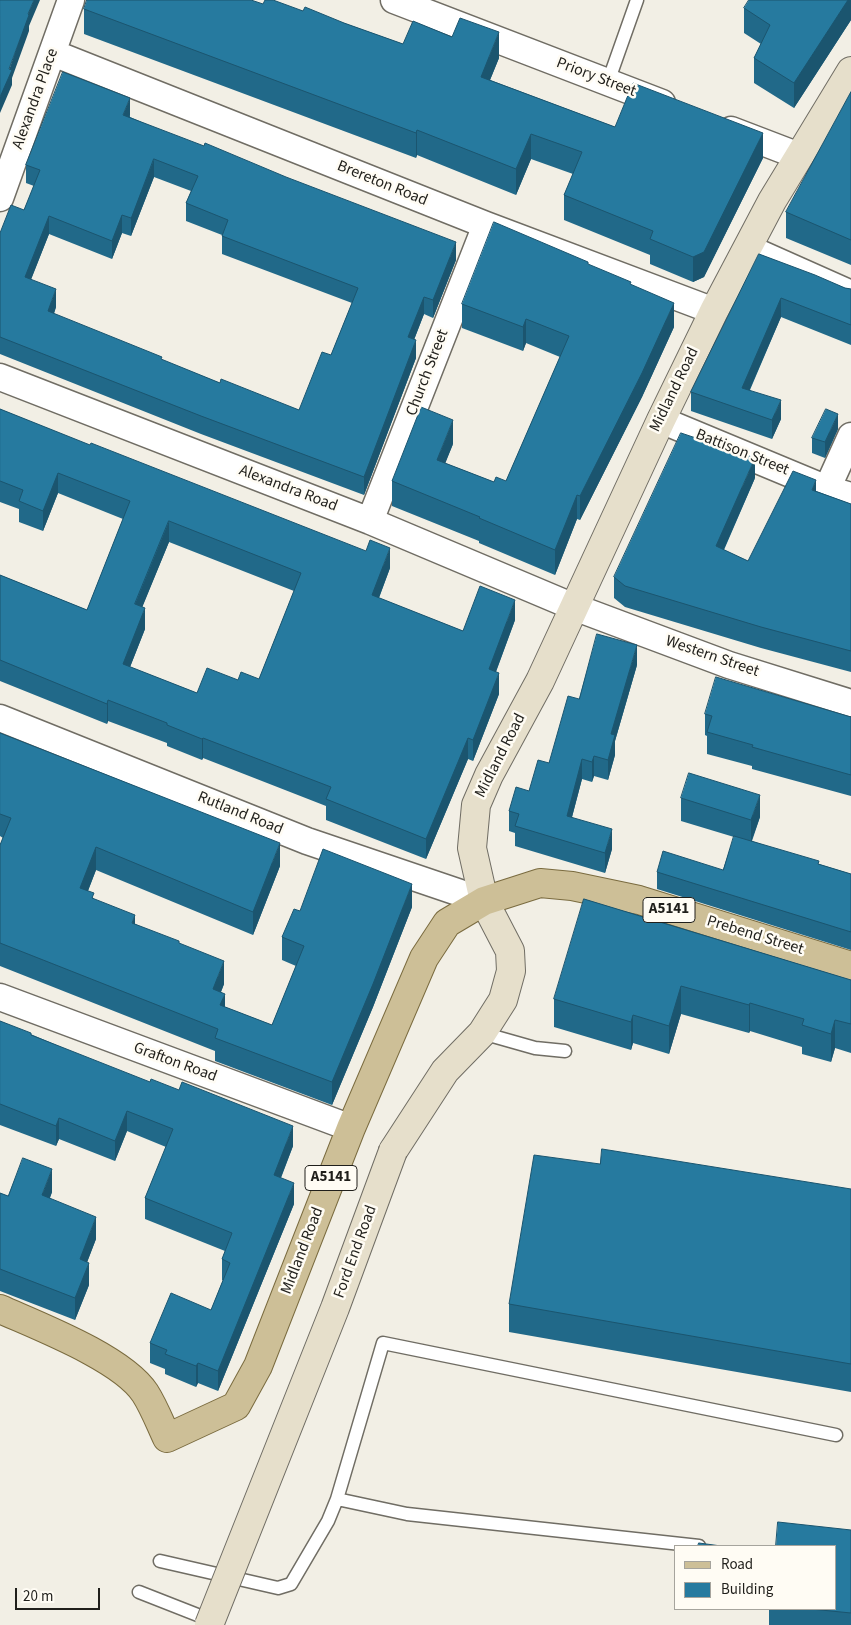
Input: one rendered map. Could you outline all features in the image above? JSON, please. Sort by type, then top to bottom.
[{"type":"main road","name":"Prebend Street","points":[[484,901],[540,883],[572,886],[639,900],[851,966]]},
{"type":"main road","name":"Midland Road","points":[[0,1309],[79,1344],[124,1372],[144,1392],[167,1438],[236,1406],[258,1366],[351,1128],[424,958],[446,923],[484,901]]},
{"type":"street","name":"Alexandra Place","points":[[0,198],[71,0]]},
{"type":"street","name":"Priory Street","points":[[394,0],[680,110]]},
{"type":"street","name":"Brereton Road","points":[[52,53],[486,225],[714,311]]},
{"type":"street","name":"Midland Road","points":[[484,901],[472,848],[476,804],[489,775],[540,681],[661,420],[714,311],[772,201],[851,71]]},
{"type":"street","points":[[708,121],[799,156]]},
{"type":"street","name":"Church Street","points":[[370,521],[486,225]]},
{"type":"street","points":[[748,248],[851,294]]},
{"type":"street","name":"Alexandra Road","points":[[0,378],[370,521],[574,607]]},
{"type":"street","name":"Battison Street","points":[[661,420],[839,492]]},
{"type":"street","points":[[839,492],[851,436]]},
{"type":"street","name":"Western Street","points":[[574,607],[729,665],[851,703]]},
{"type":"street","name":"Rutland Road","points":[[0,718],[307,841],[484,901]]},
{"type":"street","name":"Ford End Road","points":[[209,1625],[335,1308],[393,1151],[445,1071],[482,1032],[503,1000],[510,971],[510,952],[484,901]]},
{"type":"street","name":"Grafton Road","points":[[0,997],[351,1128]]},
{"type":"lane","points":[[608,82],[637,0]]},
{"type":"lane","points":[[482,1032],[535,1048],[565,1051]]},
{"type":"lane","points":[[160,1560],[278,1588],[291,1584],[328,1521],[337,1499],[383,1343],[836,1435]]},
{"type":"lane","points":[[337,1499],[407,1514],[691,1545]]},
{"type":"lane","points":[[138,1592],[222,1625]]},
{"type":"building","points":[[0,0],[34,0],[9,69],[12,70],[0,97]]},
{"type":"building","points":[[87,0],[251,0],[263,4],[265,0],[273,0],[303,11],[305,7],[403,44],[413,21],[452,37],[460,18],[499,32],[481,77],[615,127],[633,83],[763,133],[704,252],[693,257],[650,239],[653,231],[564,195],[582,152],[531,134],[516,169],[417,130],[416,133],[84,9]]},
{"type":"building","points":[[749,0],[848,0],[794,83],[754,58],[770,25],[744,8]]},
{"type":"building","points":[[63,72],[130,98],[123,115],[204,146],[205,143],[286,177],[456,242],[433,300],[424,297],[408,337],[416,340],[364,477],[201,416],[0,337],[0,233],[11,205],[24,210],[40,170],[26,165]],"holes":[[[154,159],[198,176],[186,203],[228,220],[222,236],[358,288],[331,355],[322,352],[299,410],[221,379],[220,383],[161,359],[162,357],[48,311],[56,289],[25,277],[49,216],[112,241],[122,215],[131,218]]]},
{"type":"building","points":[[851,92],[851,240],[786,212]]},
{"type":"building","points":[[494,222],[588,262],[588,264],[674,303],[642,373],[580,496],[577,495],[555,550],[392,481],[421,407],[453,420],[437,460],[494,482],[496,477],[506,481],[569,336],[526,319],[523,327],[462,304]]},
{"type":"building","points":[[759,254],[851,289],[851,325],[781,298],[742,388],[781,400],[772,420],[691,392]]},
{"type":"building","points":[[0,409],[366,551],[370,540],[390,548],[372,595],[463,631],[480,586],[515,600],[489,669],[499,673],[473,740],[468,738],[426,839],[326,799],[331,787],[202,739],[108,700],[107,704],[0,660],[0,575],[87,610],[130,501],[58,473],[43,511],[19,501],[23,490],[0,481]],"holes":[[[169,521],[301,573],[259,679],[241,672],[238,680],[207,668],[197,693],[123,664],[145,608],[135,604]]]},
{"type":"building","points":[[826,409],[838,414],[825,442],[812,438]]},
{"type":"building","points":[[681,433],[755,458],[716,546],[748,561],[793,471],[816,480],[812,490],[851,504],[851,651],[761,627],[625,586],[614,577]]},
{"type":"building","points":[[597,634],[637,645],[611,734],[615,735],[608,760],[594,756],[592,762],[582,759],[567,816],[612,829],[605,853],[515,826],[519,814],[509,811],[516,787],[529,791],[538,760],[549,763],[568,696],[579,699]]},
{"type":"building","points":[[716,677],[851,717],[851,775],[707,732],[712,716],[705,714]]},
{"type":"building","points":[[0,733],[280,843],[253,912],[96,847],[80,888],[94,893],[92,898],[135,915],[132,923],[224,961],[213,989],[225,994],[220,1005],[272,1025],[304,946],[282,937],[294,909],[300,911],[323,849],[412,884],[332,1082],[215,1038],[218,1029],[0,943],[0,845],[11,818],[0,814]]},
{"type":"building","points":[[689,773],[760,795],[751,820],[681,798]]},
{"type":"building","points":[[734,836],[819,861],[818,864],[851,874],[851,932],[657,872],[663,851],[723,870]]},
{"type":"building","points":[[584,899],[851,980],[851,1024],[835,1020],[831,1034],[802,1025],[804,1019],[681,986],[669,1026],[633,1015],[631,1022],[554,999]]},
{"type":"building","points":[[0,1021],[150,1082],[151,1079],[179,1090],[182,1082],[293,1126],[274,1175],[294,1183],[218,1371],[198,1363],[196,1366],[165,1354],[167,1350],[150,1343],[171,1293],[211,1310],[230,1263],[222,1259],[232,1233],[145,1198],[173,1129],[127,1111],[115,1141],[59,1118],[56,1126],[0,1104]]},
{"type":"building","points":[[602,1149],[851,1189],[851,1364],[509,1304],[534,1155],[600,1164]]},
{"type":"building","points":[[23,1158],[52,1169],[42,1195],[96,1217],[80,1259],[89,1263],[75,1298],[0,1269],[0,1193],[8,1196]]},
{"type":"building","points":[[778,1522],[851,1530],[851,1613],[821,1610],[836,1610],[836,1545],[776,1545]]}]
